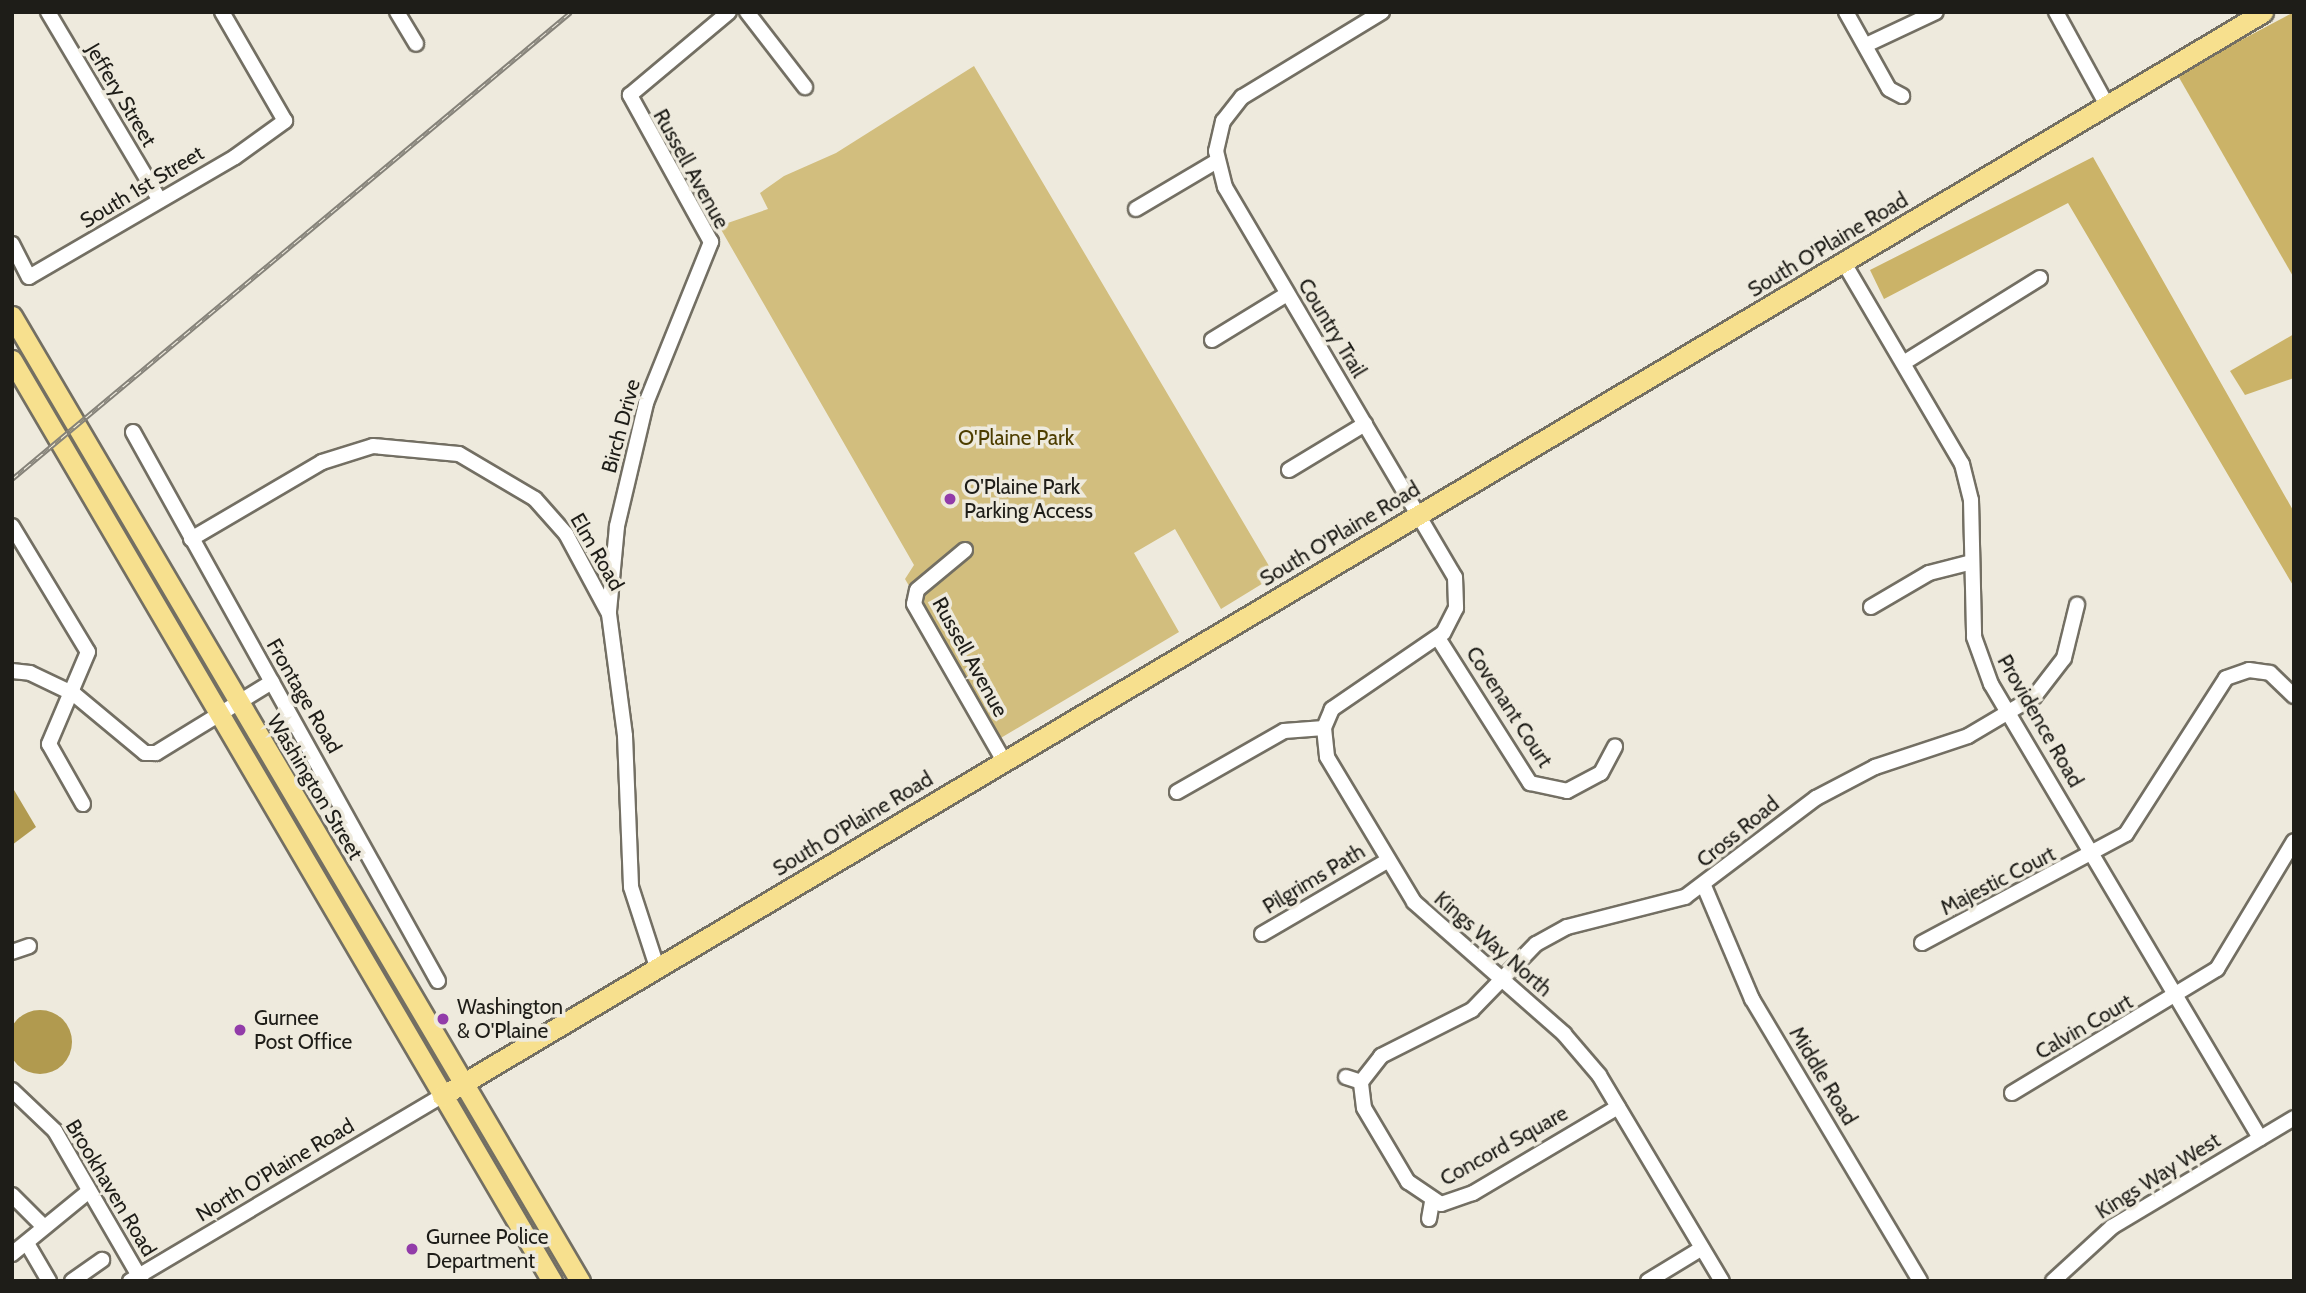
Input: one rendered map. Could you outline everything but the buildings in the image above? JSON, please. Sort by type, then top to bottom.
[{"type":"main road","name":"South O'Plaine Road","points":[[442,1096],[2263,12]]},
{"type":"main road","name":"Washington Street","points":[[12,316],[580,1281]]},
{"type":"main road","points":[[12,360],[552,1281]]},
{"type":"street","name":"Jeffery Street","points":[[48,12],[159,199]]},
{"type":"street","name":"South 1st Street","points":[[12,244],[29,277],[275,131],[285,121],[222,12]]},
{"type":"street","points":[[397,12],[416,44]]},
{"type":"street","name":"Russell Avenue","points":[[705,256],[711,242],[630,103],[634,88],[729,12]]},
{"type":"street","points":[[747,12],[805,87]]},
{"type":"street","points":[[1136,209],[1217,161],[1223,121],[1242,97],[1362,17],[1382,12]]},
{"type":"street","points":[[1846,12],[1889,89],[1902,96]]},
{"type":"street","points":[[1866,45],[1936,12]]},
{"type":"street","points":[[2056,12],[2107,105]]},
{"type":"street","name":"Country Trail","points":[[1217,161],[1225,187],[1418,514]]},
{"type":"street","name":"Birch Drive","points":[[609,614],[617,526],[637,438],[705,256]]},
{"type":"street","name":"Providence Road","points":[[1844,263],[1905,362],[1968,480],[1974,637],[2008,714],[2260,1138]]},
{"type":"street","points":[[1905,362],[2040,278]]},
{"type":"street","points":[[1212,340],[1287,294]]},
{"type":"street","points":[[1289,470],[1365,424]]},
{"type":"street","name":"Frontage Road","points":[[133,432],[439,981]]},
{"type":"street","name":"Elm Road","points":[[191,539],[344,452],[389,445],[435,448],[488,466],[535,499],[565,534],[609,614],[625,736],[631,887],[657,967]]},
{"type":"street","points":[[1177,793],[1284,731],[1324,728],[1350,691],[1438,638],[1456,608],[1455,577],[1418,514]]},
{"type":"street","points":[[12,526],[88,652],[74,694],[48,744],[83,804]]},
{"type":"street","name":"Russell Avenue","points":[[965,550],[917,590],[914,604],[1004,761]]},
{"type":"street","points":[[1871,607],[1930,573],[1972,562]]},
{"type":"street","name":"Cross Road","points":[[1500,981],[1527,951],[1567,927],[1657,907],[1704,886],[1828,792],[2008,714],[2056,673],[2071,642],[2077,605]]},
{"type":"street","name":"Covenant Court","points":[[1438,638],[1530,783],[1567,791],[1601,773],[1615,747]]},
{"type":"street","name":"Majestic Court","points":[[1922,943],[2093,854],[2138,821],[2226,678],[2249,670],[2270,673],[2294,696]]},
{"type":"street","points":[[12,671],[30,673],[74,694],[145,753],[272,682]]},
{"type":"street","name":"Kings Way North","points":[[1324,728],[1330,765],[1387,861],[1435,926],[1575,1045],[1618,1107],[1722,1281]]},
{"type":"street","name":"Calvin Court","points":[[2012,1093],[2177,996],[2226,959],[2294,841]]},
{"type":"street","name":"Pilgrims Path","points":[[1262,934],[1387,861]]},
{"type":"street","name":"Middle Road","points":[[1704,886],[1752,999],[1920,1281]]},
{"type":"street","points":[[12,952],[29,946]]},
{"type":"street","points":[[1346,1077],[1361,1082],[1381,1056],[1454,1023],[1500,981]]},
{"type":"street","name":"Concord Square","points":[[1361,1082],[1364,1108],[1408,1182],[1432,1202],[1454,1202],[1618,1107]]},
{"type":"street","name":"Brookhaven Road","points":[[12,1090],[46,1120],[137,1279]]},
{"type":"street","name":"North O'Plaine Road","points":[[137,1279],[442,1096]]},
{"type":"street","name":"Kings Way West","points":[[2053,1281],[2112,1227],[2294,1118]]},
{"type":"street","points":[[12,1254],[28,1245],[44,1227],[89,1191]]},
{"type":"street","points":[[12,1195],[44,1227]]},
{"type":"street","points":[[1429,1219],[1432,1202]]},
{"type":"street","points":[[28,1245],[49,1281]]},
{"type":"street","points":[[1647,1281],[1702,1248]]},
{"type":"street","points":[[72,1281],[102,1260]]},
{"type":"green space","name":"O'Plaine Park","points":[[974,66],[1275,576],[1221,609],[1175,529],[1134,553],[1179,632],[999,739],[905,579],[914,565],[719,226],[768,209],[760,193],[784,176],[836,153]]},
{"type":"green space","points":[[12,334],[73,439],[99,491],[24,364]]},
{"type":"shaded area","points":[[2294,12],[2294,278],[2177,74]]},
{"type":"shaded area","points":[[2093,157],[2294,512],[2294,587],[2068,203],[1884,299],[1870,270]]},
{"type":"shaded area","points":[[2294,334],[2294,378],[2245,395],[2230,371]]},
{"type":"shaded area","points":[[14,790],[36,827],[12,845],[12,794]]},
{"type":"shaded area","points":[[40,1010],[58,1016],[66,1024],[72,1042],[66,1060],[58,1068],[40,1074],[22,1068],[14,1060],[8,1042],[14,1024],[22,1016]]},
{"type":"railway","points":[[12,479],[571,12]]},
{"type":"place","name":"O'Plaine Park Parking Access","points":[[950,499]]},
{"type":"place","name":"Washington & O'Plaine","points":[[443,1019]]},
{"type":"place","name":"Gurnee Post Office","points":[[240,1030]]},
{"type":"place","name":"Gurnee Police Department","points":[[412,1249]]}]
